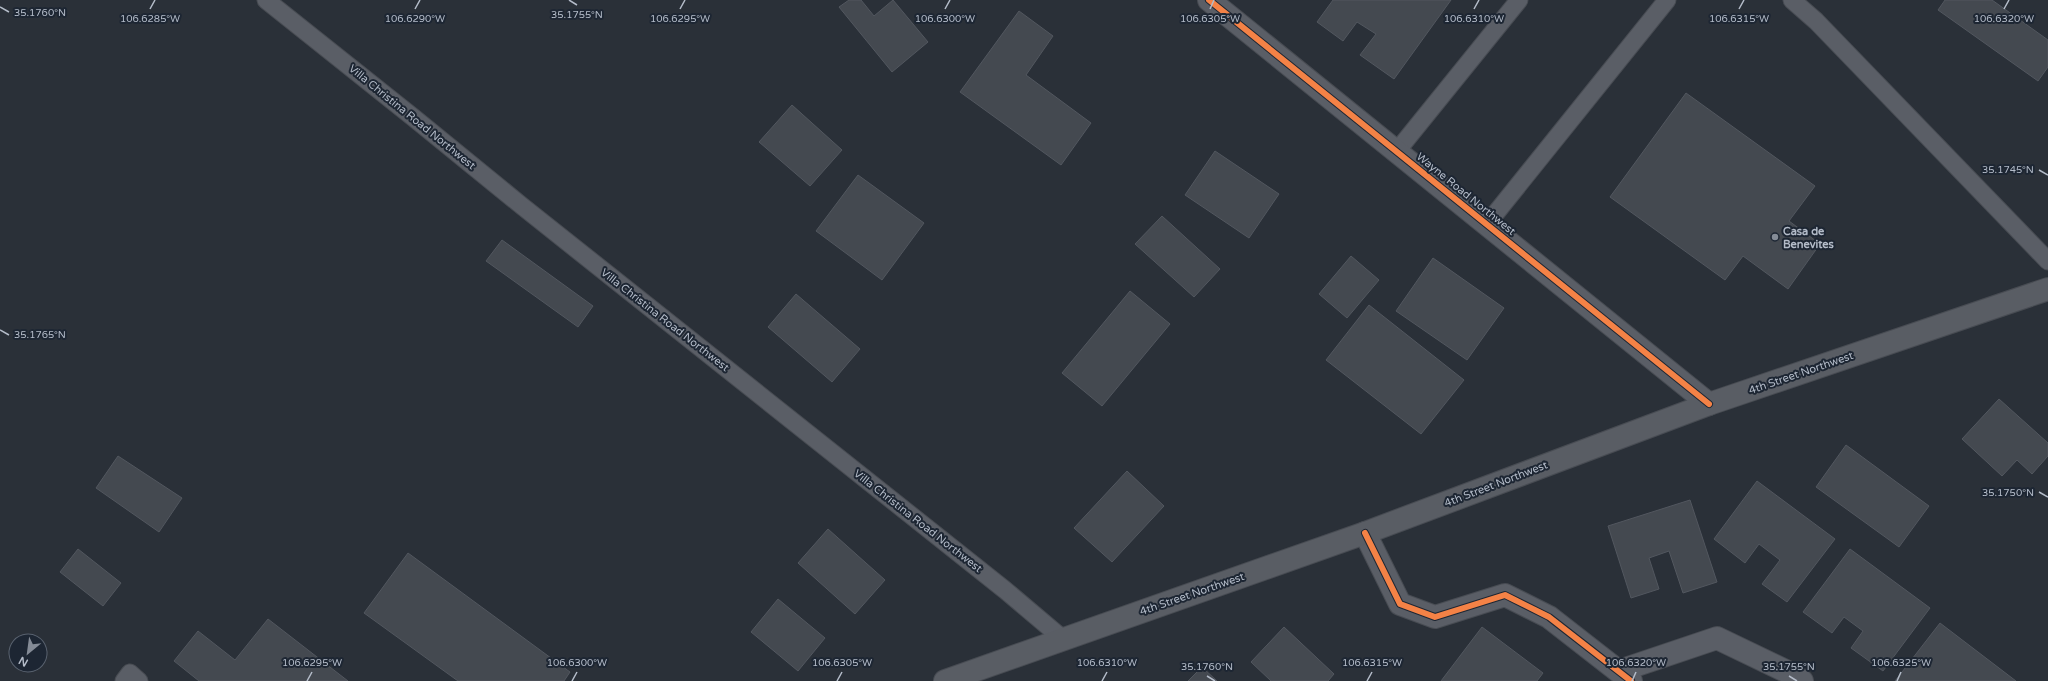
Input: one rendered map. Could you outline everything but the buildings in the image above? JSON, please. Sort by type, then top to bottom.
[{"type":"main road","name":"4th Street Northwest","points":[[946,681],[1365,533],[1709,404],[2048,289]]},
{"type":"street","name":"Wayne Road Northwest","points":[[1209,0],[1709,404]]},
{"type":"street","points":[[1365,533],[1400,604],[1435,617],[1505,595],[1549,617],[1625,676],[1717,638],[1794,675],[1802,681]]},
{"type":"lane","name":"Villa Christina Road Northwest","points":[[266,0],[522,206],[1005,590],[1063,639]]},
{"type":"lane","points":[[1397,151],[1519,0]]},
{"type":"lane","points":[[1487,224],[1667,0]]},
{"type":"lane","points":[[1792,0],[1821,27],[2048,261]]},
{"type":"lane","points":[[124,681],[130,673],[140,681]]},
{"type":"cycle path","points":[[1209,0],[1709,404]]},
{"type":"cycle path","points":[[1365,533],[1400,604],[1435,617],[1505,595],[1549,617],[1631,681]]},
{"type":"place","name":"Casa de Benevites","points":[[1775,237]]}]
